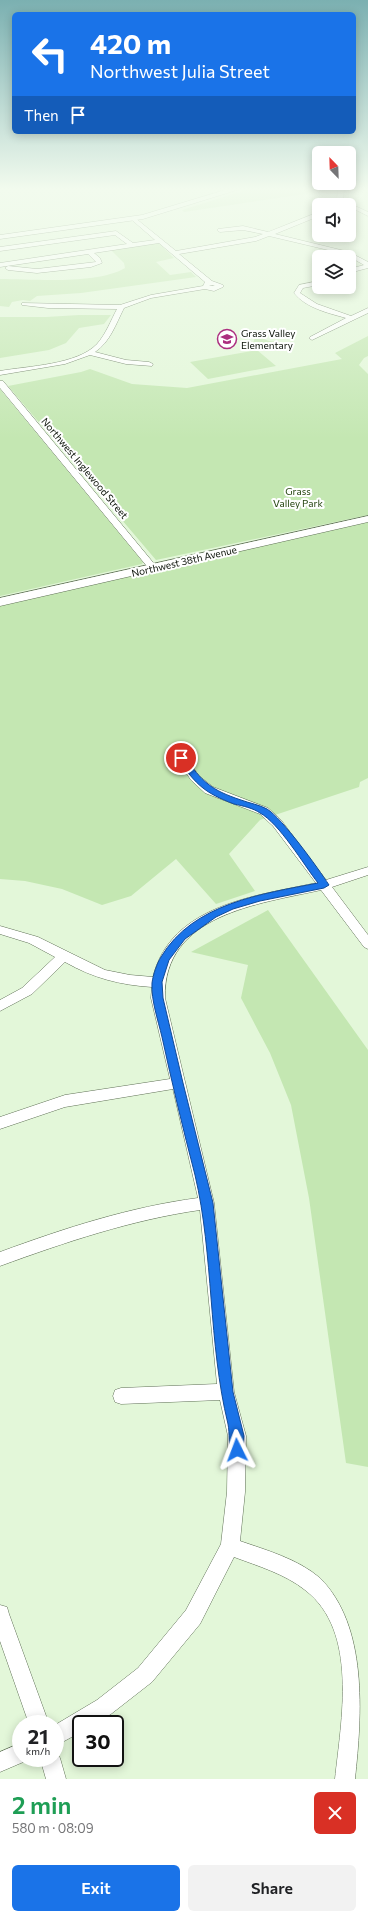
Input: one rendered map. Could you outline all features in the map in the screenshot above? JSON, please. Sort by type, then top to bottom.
[{"type":"street","points":[[24,304],[54,307],[97,304],[121,307],[141,299],[208,285],[195,273]]},
{"type":"street","points":[[312,284],[301,286],[297,289],[296,293],[300,298],[314,305],[352,318]]},
{"type":"street","points":[[0,373],[63,361],[89,353],[101,343],[121,307]]},
{"type":"street","points":[[312,338],[368,310]]},
{"type":"street","points":[[89,353],[116,361],[135,364],[149,364]]},
{"type":"street","name":"Northwest Inglewood Street","points":[[0,383],[153,568]]},
{"type":"street","name":"Northwest 38th Avenue","points":[[0,602],[368,519]]},
{"type":"street","points":[[181,758],[195,778],[209,790],[264,811],[278,823],[368,944]]},
{"type":"street","points":[[64,1731],[104,1707],[145,1675],[193,1617],[230,1546],[236,1492],[237,1436],[226,1392],[207,1203],[158,998],[157,982],[165,959],[181,936],[213,915],[230,907],[259,898],[324,885],[368,871]]},
{"type":"street","points":[[0,930],[12,932],[34,940],[65,955],[86,968],[104,975],[129,981],[157,982]]},
{"type":"street","points":[[0,1006],[27,991],[65,955]]},
{"type":"street","points":[[0,1123],[65,1101],[178,1083]]},
{"type":"street","points":[[0,1259],[65,1234],[102,1223],[171,1207],[207,1203]]},
{"type":"street","points":[[121,1396],[226,1392]]},
{"type":"street","points":[[230,1546],[286,1568],[314,1585],[337,1609],[350,1640],[355,1672],[345,1779]]},
{"type":"street","points":[[0,1614],[36,1715]]},
{"type":"street","points":[[0,1762],[12,1756]]},
{"type":"street","points":[[53,1767],[56,1779]]},
{"type":"green space","points":[[113,273],[168,273],[170,275],[192,273],[196,277],[81,293],[37,296],[30,301],[23,300],[12,302],[9,307],[0,306],[0,279],[64,280],[98,277]]},
{"type":"green space","points":[[111,315],[104,324],[79,328],[66,343],[49,350],[0,358],[0,317]]},
{"type":"green space","name":"Grass Valley Park","points":[[368,336],[368,356],[364,358],[359,365],[368,374],[368,515],[156,560],[8,386],[90,369],[132,384],[187,388],[342,359],[335,353]]},
{"type":"green space","points":[[259,337],[269,341],[288,343],[286,348],[253,343],[255,338]]},
{"type":"green space","points":[[257,350],[276,366],[208,379],[190,362]]},
{"type":"green space","points":[[0,389],[143,562],[142,564],[0,596]]},
{"type":"green space","points":[[368,522],[368,778],[360,782],[359,787],[260,820],[229,854],[255,891],[216,904],[176,859],[131,896],[102,905],[62,889],[25,881],[0,879],[0,606]]},
{"type":"green space","points":[[268,910],[368,1050],[368,1467],[346,1463],[309,1198],[291,1105],[270,1053],[241,998],[248,965],[191,952]]},
{"type":"place","name":"Grass Valley Elementary","points":[[227,339]]},
{"type":"route","points":[[181,758],[195,778],[209,790],[264,811],[278,823],[324,885],[259,898],[230,907],[213,915],[181,936],[165,959],[157,982],[158,998],[207,1203],[226,1392],[237,1436],[237,1450]]}]
